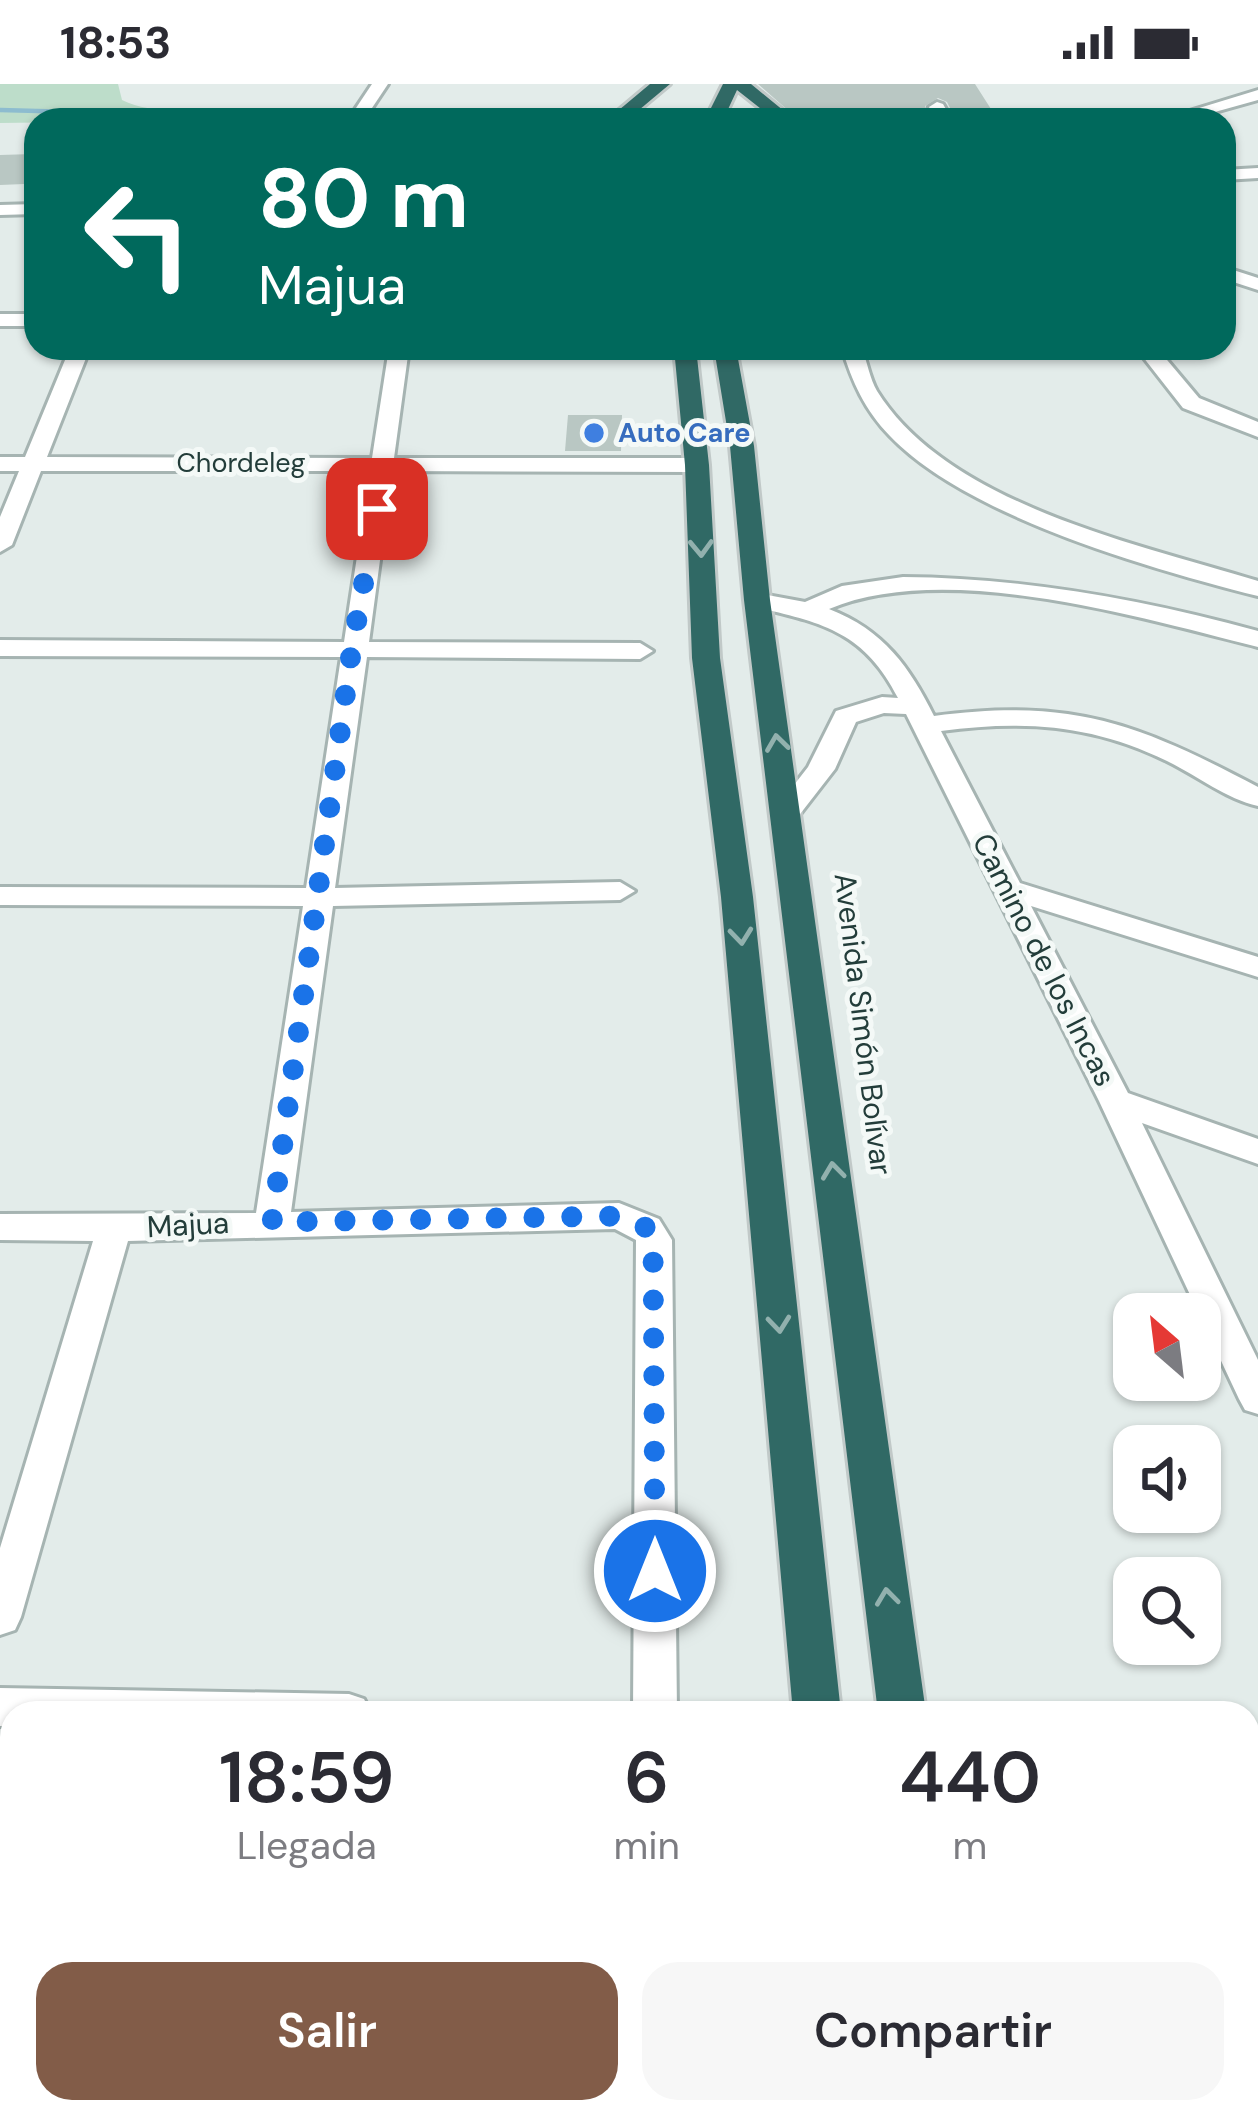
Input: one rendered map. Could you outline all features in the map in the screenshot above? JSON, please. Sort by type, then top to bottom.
[{"type":"highway","points":[[631,108],[661,84]]},
{"type":"highway","points":[[736,84],[769,108]]},
{"type":"highway","points":[[687,360],[706,658],[737,897],[816,1701]]},
{"type":"highway","name":"Avenida Simón Bolívar","points":[[727,360],[742,446],[757,600],[900,1701]]},
{"type":"street","points":[[1184,108],[1203,100],[1197,92]]},
{"type":"street","points":[[1201,108],[1258,95]]},
{"type":"street","points":[[0,545],[75,360]]},
{"type":"street","points":[[272,1222],[352,647],[385,463],[398,360]]},
{"type":"street","points":[[856,360],[864,386],[894,427],[994,495],[1094,538],[1258,589]]},
{"type":"street","points":[[1156,360],[1191,404],[1258,430]]},
{"type":"street","name":"Chordeleg","points":[[0,464],[697,465]]},
{"type":"street","points":[[811,608],[841,593],[879,585],[946,581],[1180,619],[1258,639]]},
{"type":"street","name":"Camino de los Incas","points":[[757,600],[811,608],[858,630],[880,648],[922,716],[1010,890],[1258,1399]]},
{"type":"street","points":[[0,649],[352,647],[640,652]]},
{"type":"street","points":[[787,812],[821,769],[844,717],[882,705],[922,716],[1070,715],[1131,733],[1258,798]]},
{"type":"street","points":[[1010,890],[1258,967]]},
{"type":"street","points":[[0,896],[620,891]]},
{"type":"street","points":[[1114,1101],[1258,1152]]},
{"type":"street","name":"Majua","points":[[0,1227],[114,1229],[619,1216],[647,1228],[653,1240],[655,1701]]},
{"type":"street","points":[[0,1617],[114,1229]]},
{"type":"green space","points":[[0,84],[118,84],[122,100],[154,108],[24,108],[24,123],[0,123]]},
{"type":"building","points":[[758,84],[975,84],[990,108],[950,108],[938,98],[926,108],[785,108]]},
{"type":"building","points":[[24,154],[24,184],[0,185],[0,155]]},
{"type":"building","name":"Auto Care","points":[[568,415],[622,415],[621,451],[565,451]]},
{"type":"waterway","points":[[0,110],[24,111]]},
{"type":"place","name":"Auto Care","points":[[594,433]]},
{"type":"route","points":[[377,509],[352,647],[272,1222],[619,1216],[647,1228],[653,1240],[655,1571]]}]
